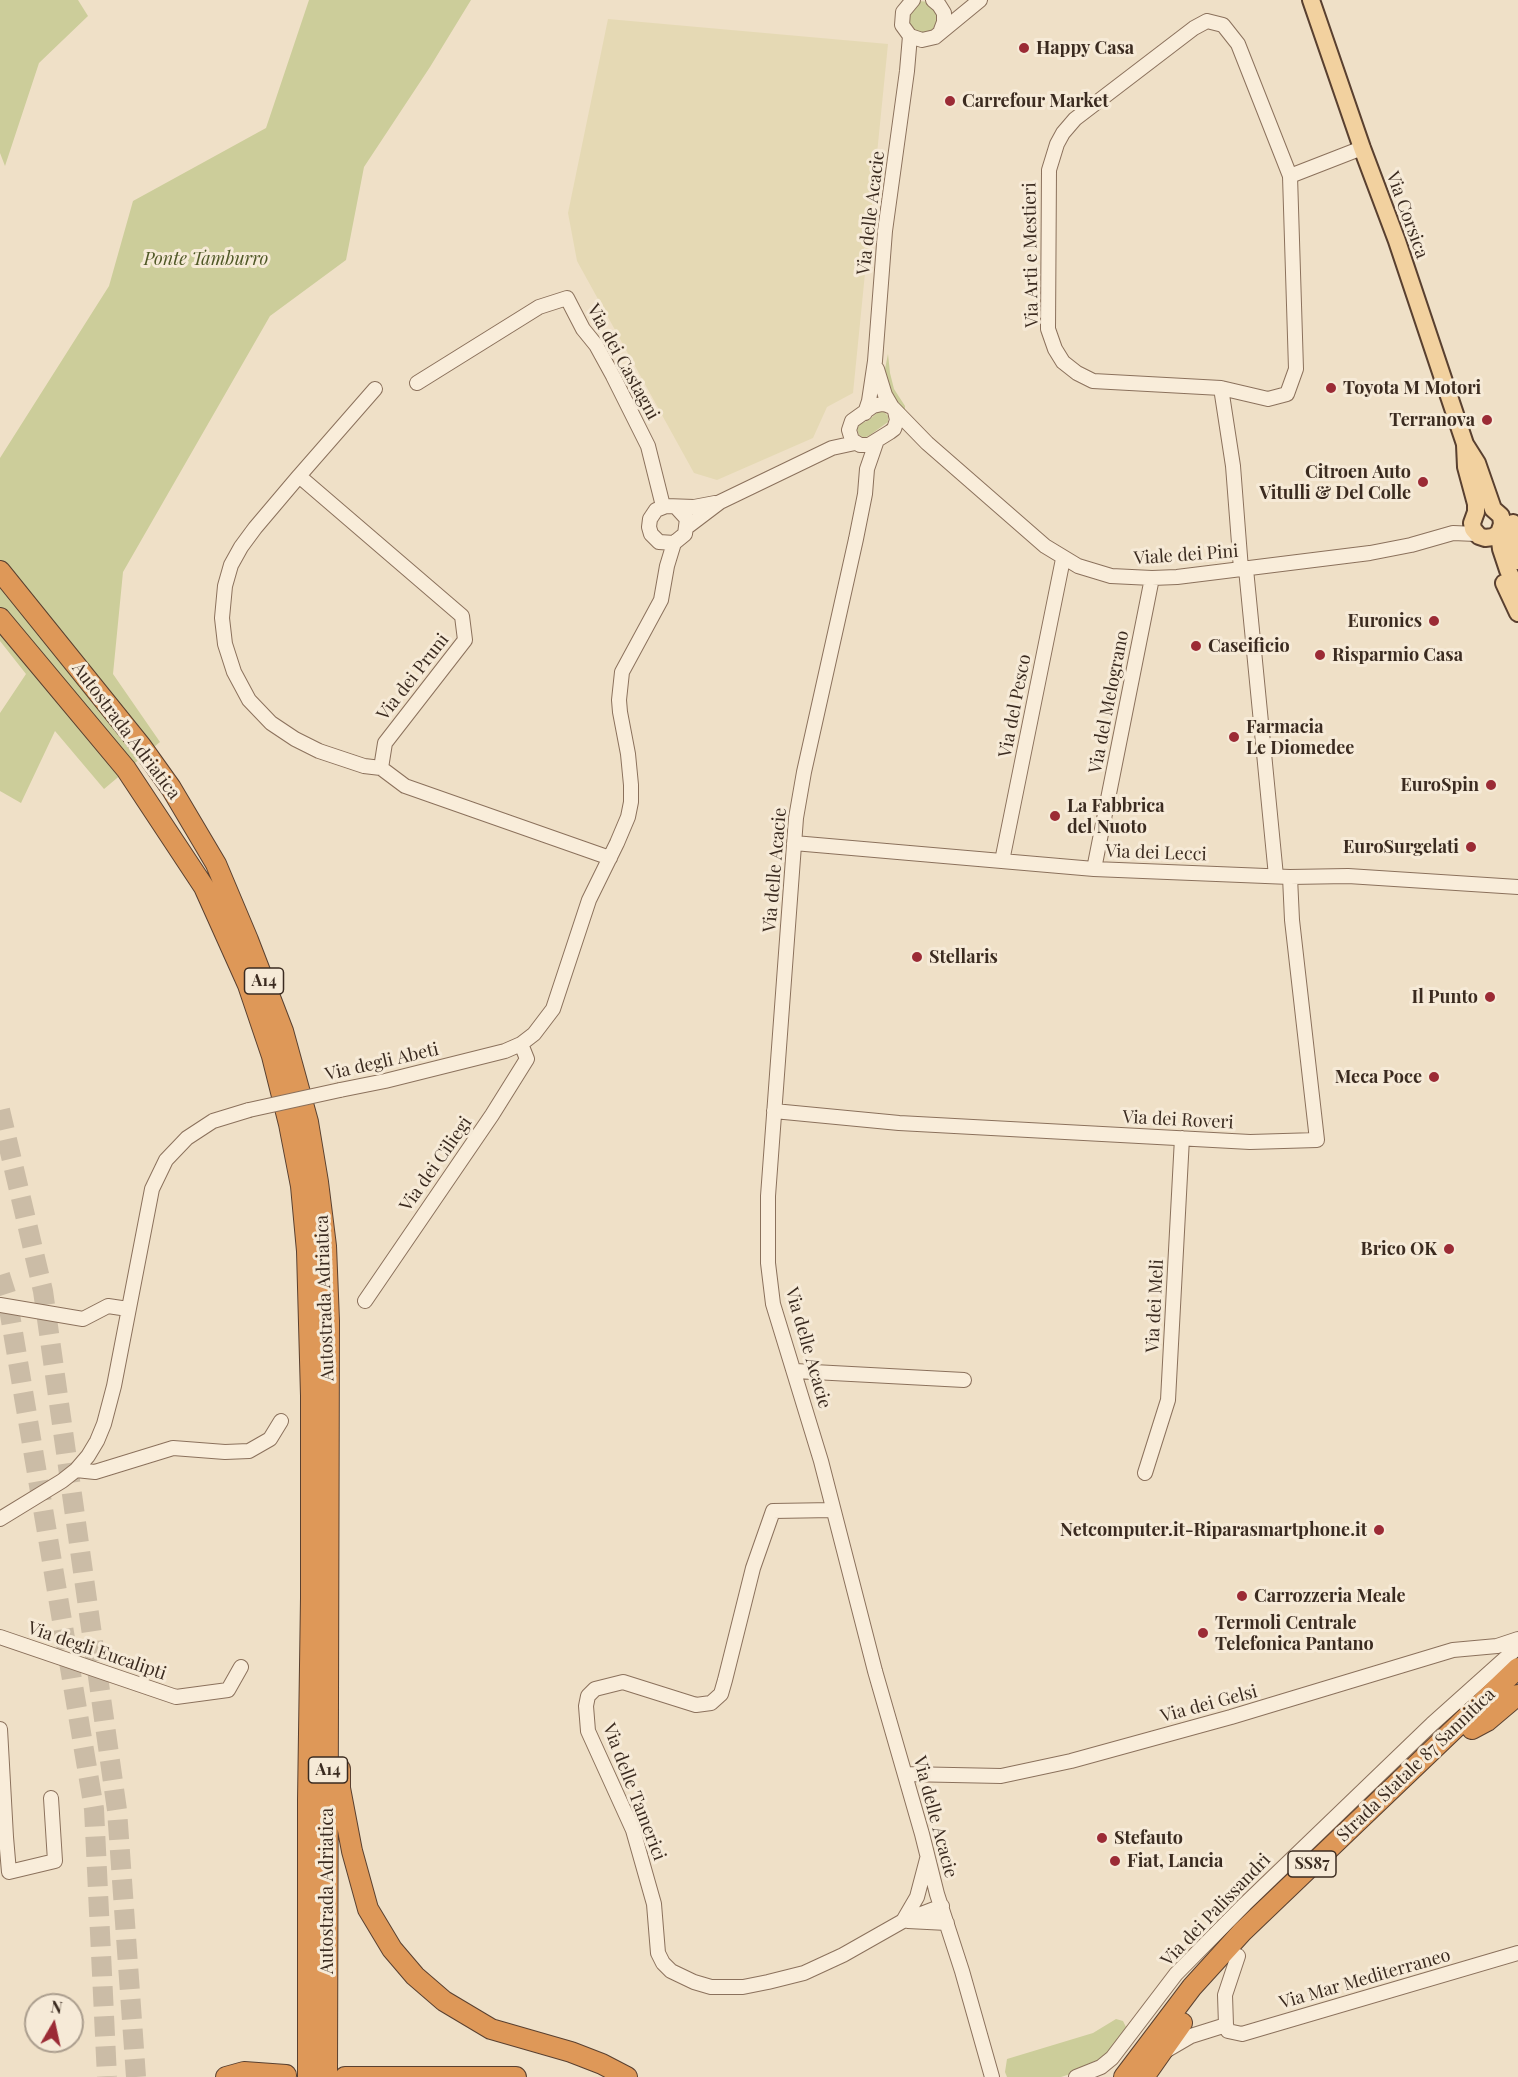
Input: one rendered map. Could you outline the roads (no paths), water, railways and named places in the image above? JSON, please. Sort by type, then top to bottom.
[{"type":"highway","name":"Autostrada Adriatica","points":[[0,571],[141,746],[171,788],[216,864],[279,1020],[308,1122],[326,1246],[329,1321],[327,2077]]},
{"type":"highway","name":"Autostrada Adriatica","points":[[0,618],[126,769],[204,887],[248,985],[272,1056],[289,1124],[301,1186],[307,1251],[311,1396],[308,2077]]},
{"type":"highway","points":[[329,1464],[336,1576],[340,1788],[352,1851],[368,1909],[392,1950],[415,1976],[444,2001],[491,2030],[571,2052],[627,2077]]},
{"type":"highway","name":"Strada Statale 87 Sannitica","points":[[1124,2077],[1192,1988],[1242,1932],[1518,1668]]},
{"type":"highway","name":"SS87","points":[[1472,1729],[1518,1681]]},
{"type":"highway","points":[[1472,1729],[1487,1721],[1518,1695]]},
{"type":"highway","name":"Strada Statale 87 Sannitica","points":[[1144,2077],[1199,2000],[1238,1956],[1472,1729]]},
{"type":"highway","points":[[226,2077],[244,2072],[291,2076],[308,1800]]},
{"type":"highway","points":[[345,2076],[516,2077]]},
{"type":"main road","name":"Via Corsica","points":[[1311,0],[1397,241],[1465,444],[1477,463],[1493,509],[1502,520],[1502,528],[1487,535]]},
{"type":"main road","name":"Via Corsica","points":[[1465,444],[1466,468],[1476,504],[1476,513],[1472,523],[1487,535],[1503,558],[1518,591]]},
{"type":"main road","points":[[1476,513],[1483,508],[1493,509]]},
{"type":"main road","points":[[1513,523],[1512,543],[1518,561]]},
{"type":"main road","name":"Via Corsica","points":[[1487,535],[1518,614]]},
{"type":"street","points":[[933,0],[944,13],[941,30]]},
{"type":"street","name":"Via delle Acacie","points":[[907,71],[915,53],[927,40],[935,37],[980,0]]},
{"type":"street","name":"Via delle Acacie","points":[[865,413],[875,361],[885,231],[907,71],[910,36],[904,29],[902,20],[903,12],[909,1]]},
{"type":"street","name":"Via Arti e Mestieri","points":[[1207,21],[1223,25],[1238,44],[1290,176],[1291,242],[1296,309],[1296,369],[1287,394],[1268,399],[1221,388],[1093,381],[1063,362],[1055,349],[1048,329],[1048,170],[1057,144],[1075,119],[1194,28],[1207,21]]},
{"type":"street","points":[[910,36],[918,40],[927,40]]},
{"type":"street","points":[[1290,176],[1362,148]]},
{"type":"street","name":"Via dei Castagni","points":[[417,383],[539,308],[567,298],[583,329],[596,345],[613,376],[648,446],[663,506]]},
{"type":"street","name":"Via delle Acacie","points":[[875,361],[885,395],[893,409]]},
{"type":"street","points":[[1221,388],[1233,466],[1276,876]]},
{"type":"street","points":[[375,389],[255,528],[231,565],[225,586],[222,618],[225,644],[234,672],[249,700],[271,723],[319,751],[364,766],[381,768],[405,786],[610,858]]},
{"type":"street","points":[[878,404],[893,409],[897,420],[894,429],[869,445],[858,444],[852,440],[849,430],[852,421],[878,404]]},
{"type":"street","name":"Viale dei Pini","points":[[893,409],[927,443],[1045,546],[1078,566],[1111,576],[1152,578],[1243,569],[1381,551],[1453,533],[1487,535]]},
{"type":"street","name":"Via degli Abeti","points":[[832,448],[849,430]]},
{"type":"street","name":"Viale dei Pini","points":[[890,432],[910,435],[927,443]]},
{"type":"street","name":"Via delle Acacie","points":[[877,440],[867,469],[856,539],[804,772],[794,843],[768,1196],[768,1263],[773,1304],[821,1461],[875,1671],[992,2077]]},
{"type":"street","name":"Via delle Acacie","points":[[858,444],[867,469]]},
{"type":"street","name":"Via degli Abeti","points":[[0,1519],[76,1470],[88,1456],[105,1424],[152,1189],[166,1160],[187,1138],[213,1121],[249,1110],[436,1069],[505,1051],[534,1034],[553,1009],[589,900],[628,817],[631,802],[628,754],[619,700],[622,672],[661,600],[674,543],[683,537],[687,526],[720,502],[832,448],[858,444]]},
{"type":"street","name":"Via dei Pruni","points":[[299,476],[462,616],[465,640],[385,743],[381,768]]},
{"type":"street","name":"Via degli Abeti","points":[[667,566],[659,542],[651,534],[649,523],[653,513],[663,506],[694,507],[720,502]]},
{"type":"street","points":[[677,508],[685,516],[687,526]]},
{"type":"street","name":"Viale dei Pini","points":[[1453,533],[1476,513]]},
{"type":"street","points":[[659,542],[674,543]]},
{"type":"street","name":"Via del Pesco","points":[[1002,861],[1063,559]]},
{"type":"street","name":"Via del Melograno","points":[[1094,869],[1152,578]]},
{"type":"street","name":"Via dei Lecci","points":[[794,843],[1094,869],[1290,877],[1348,876],[1518,887]]},
{"type":"street","name":"Via dei Roveri","points":[[774,1111],[899,1123],[1250,1142],[1317,1140],[1292,920],[1290,877]]},
{"type":"street","name":"Via dei Ciliegi","points":[[365,1301],[492,1115],[527,1059],[520,1044]]},
{"type":"street","name":"Via dei Meli","points":[[1145,1473],[1168,1400],[1182,1138]]},
{"type":"street","points":[[0,1305],[83,1319],[108,1306],[128,1309]]},
{"type":"street","points":[[795,1371],[964,1380]]},
{"type":"street","points":[[76,1470],[95,1472],[173,1448],[225,1452],[249,1451],[270,1439],[280,1421]]},
{"type":"street","name":"Via delle Tamerici","points":[[833,1510],[772,1511],[753,1568],[721,1694],[711,1703],[696,1705],[623,1682],[595,1689],[588,1696],[586,1706],[588,1731],[633,1830],[654,1904],[658,1953],[672,1971],[694,1982],[711,1987],[742,1987],[804,1973],[843,1955],[940,1900]]},
{"type":"street","name":"Via degli Eucalipti","points":[[0,1637],[176,1697],[228,1690],[241,1667]]},
{"type":"street","name":"Via dei Gelsi","points":[[905,1774],[1000,1776],[1071,1761],[1231,1717],[1453,1650],[1497,1646],[1518,1639]]},
{"type":"street","name":"Via dei Palissandri","points":[[1076,2077],[1101,2067],[1112,2058],[1176,1974],[1245,1904],[1432,1724],[1518,1647]]},
{"type":"street","points":[[0,1729],[3,1837],[9,1872],[56,1861],[51,1798]]},
{"type":"street","points":[[928,1857],[916,1897],[903,1921],[947,1923]]},
{"type":"street","points":[[916,1897],[940,1900]]},
{"type":"street","name":"Via Mar Mediterraneo","points":[[1226,2025],[1228,2031],[1242,2034],[1518,1953]]},
{"type":"street","points":[[1158,2056],[1191,2036],[1226,2025],[1225,1995],[1238,1956]]},
{"type":"tunnel","points":[[0,1110],[43,1291],[117,1810],[136,2077]]},
{"type":"tunnel","points":[[0,1275],[7,1297],[94,1809],[107,2077]]},
{"type":"place","name":"Happy Casa","points":[[1024,48]]},
{"type":"place","name":"Carrefour Market","points":[[950,101]]},
{"type":"place","name":"Toyota M Motori","points":[[1331,388]]},
{"type":"place","name":"Terranova","points":[[1487,420]]},
{"type":"place","name":"Citroen Auto Vitulli & Del Colle","points":[[1423,482]]},
{"type":"place","name":"Euronics","points":[[1434,621]]},
{"type":"place","name":"Caseificio","points":[[1196,646]]},
{"type":"place","name":"Risparmio Casa","points":[[1320,655]]},
{"type":"place","name":"Farmacia Le Diomedee","points":[[1234,737]]},
{"type":"place","name":"EuroSpin","points":[[1491,785]]},
{"type":"place","name":"La Fabbrica del Nuoto","points":[[1055,816]]},
{"type":"place","name":"EuroSurgelati","points":[[1471,847]]},
{"type":"place","name":"Stellaris","points":[[917,957]]},
{"type":"place","name":"Il Punto","points":[[1490,997]]},
{"type":"place","name":"Meca Poce","points":[[1434,1077]]},
{"type":"place","name":"Brico OK","points":[[1449,1249]]},
{"type":"place","name":"Netcomputer.it-Riparasmartphone.it","points":[[1379,1530]]},
{"type":"place","name":"Carrozzeria Meale","points":[[1242,1596]]},
{"type":"place","name":"Termoli Centrale Telefonica Pantano","points":[[1203,1633]]},
{"type":"place","name":"Stefauto","points":[[1102,1838]]},
{"type":"place","name":"Fiat, Lancia","points":[[1115,1861]]},
{"type":"park label","name":"Ponte Tamburro","points":[[206,259]]}]
